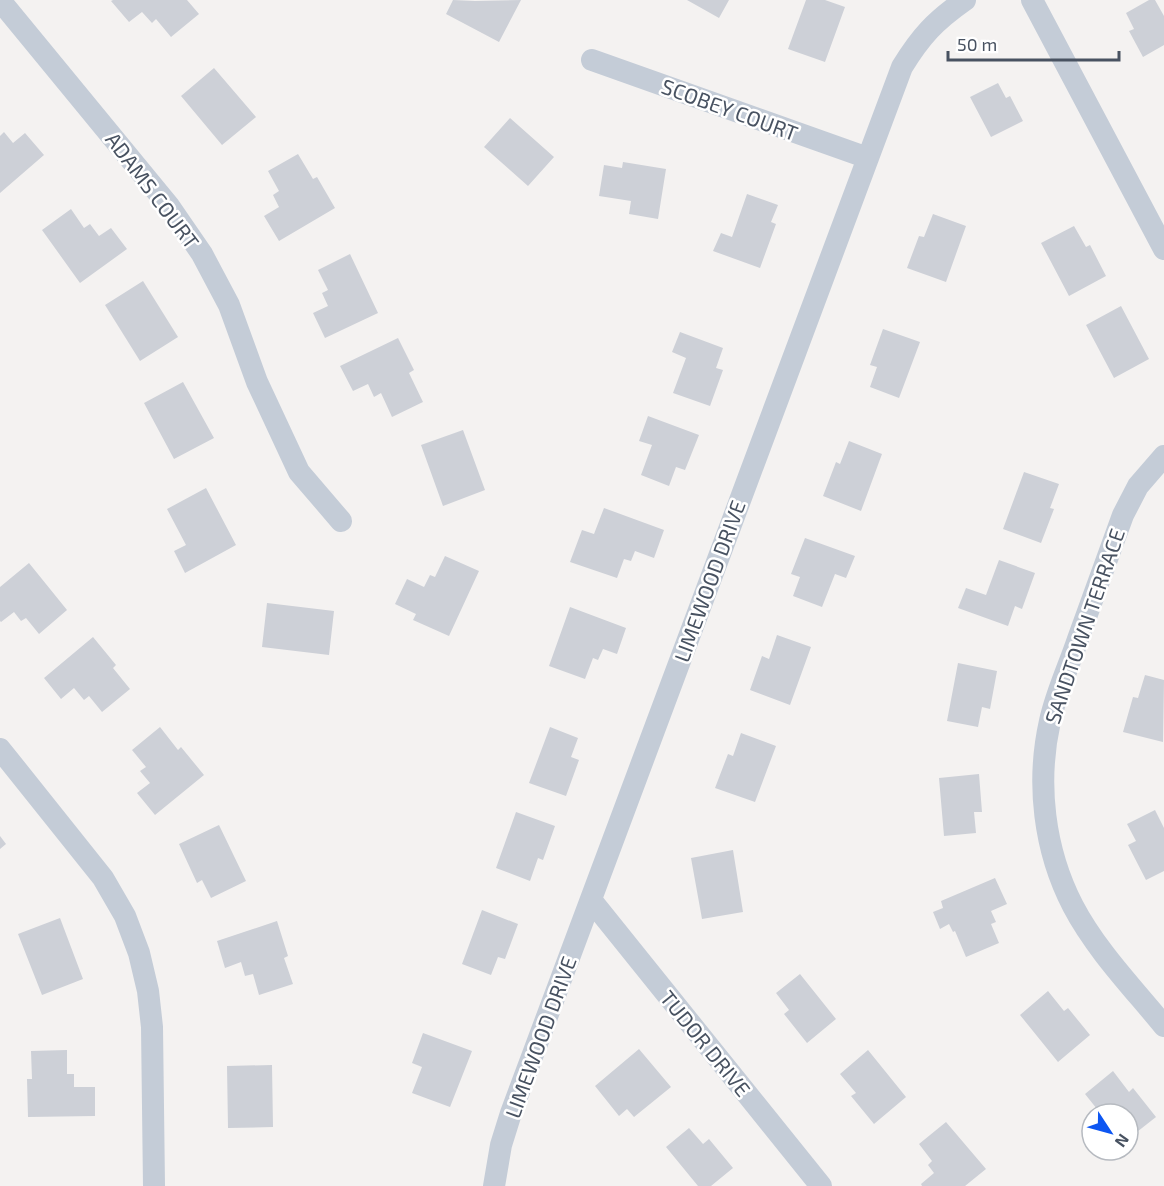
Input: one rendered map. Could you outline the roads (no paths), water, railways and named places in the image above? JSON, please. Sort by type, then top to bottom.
[{"type":"street","name":"LIMEWOOD DRIVE","points":[[494,1186],[501,1145],[511,1113],[902,67],[918,40],[942,16],[965,0]]},
{"type":"street","points":[[1032,0],[1164,249]]},
{"type":"street","name":"ADAMS COURT","points":[[4,4],[169,206],[202,254],[229,305],[257,382],[299,472],[341,521]]},
{"type":"street","name":"SCOBEY COURT","points":[[592,60],[868,158]]},
{"type":"street","name":"SANDTOWN TERRACE","points":[[1164,456],[1138,486],[1123,515],[1050,719],[1044,756],[1043,794],[1050,842],[1059,873],[1074,907],[1096,943],[1164,1026]]},
{"type":"street","points":[[0,749],[102,878],[125,916],[139,953],[148,991],[152,1027],[154,1186]]},
{"type":"street","name":"TUDOR DRIVE","points":[[591,900],[821,1186]]}]
